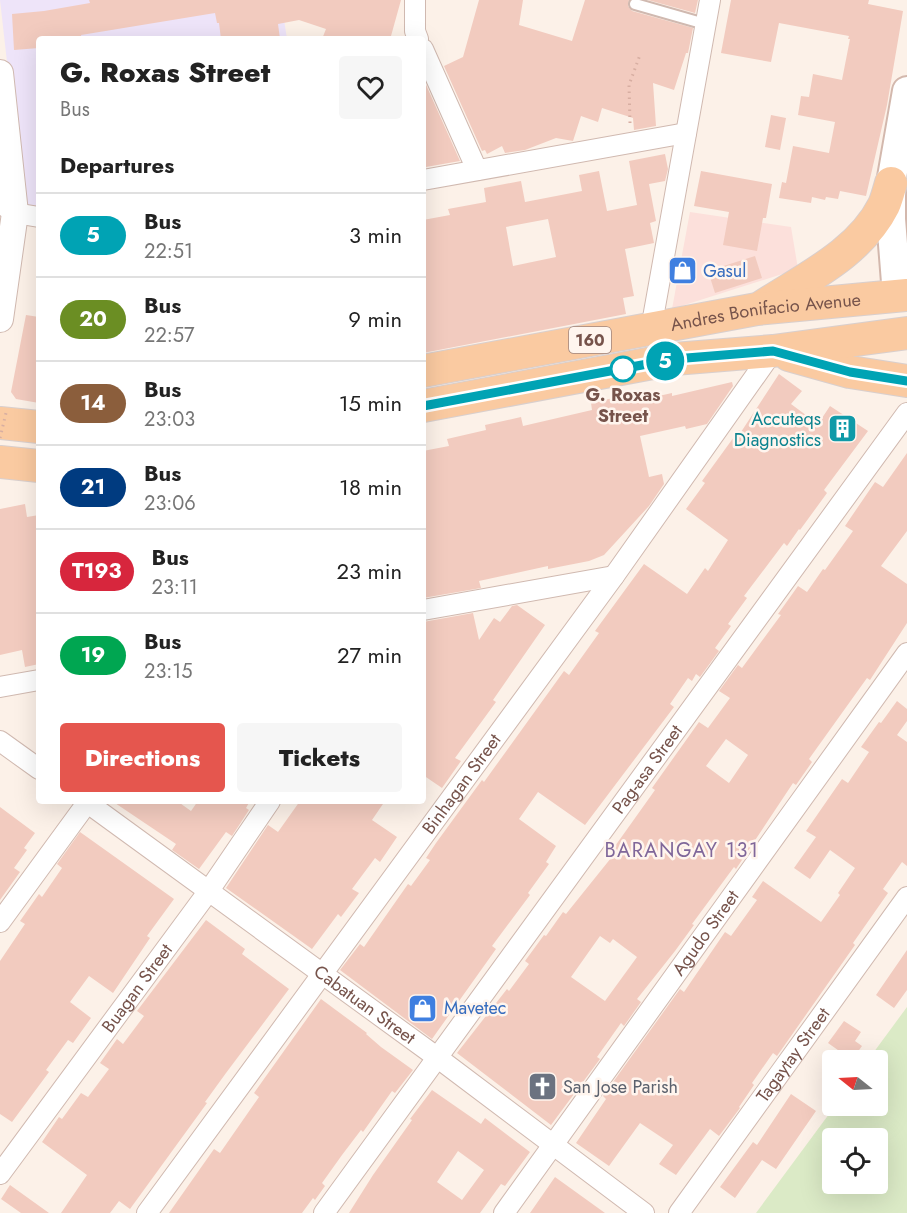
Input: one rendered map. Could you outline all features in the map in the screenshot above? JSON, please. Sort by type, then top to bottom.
[{"type":"main road","points":[[757,309],[819,271],[863,234],[883,206],[891,183],[907,92]]},
{"type":"main road","points":[[891,183],[891,219],[902,295]]},
{"type":"main road","name":"Andres Bonifacio Avenue","points":[[426,369],[757,309],[902,295],[905,340],[674,359],[426,405]]},
{"type":"main road","points":[[773,351],[850,372],[907,381]]},
{"type":"main road","points":[[3,418],[36,426]]},
{"type":"main road","points":[[0,462],[36,466]]},
{"type":"street","points":[[415,0],[417,36]]},
{"type":"street","points":[[651,329],[710,0]]},
{"type":"street","points":[[426,56],[477,170]]},
{"type":"street","points":[[0,73],[18,211],[0,319]]},
{"type":"street","points":[[426,179],[686,133]]},
{"type":"street","name":"Binhagan Street","points":[[147,1213],[614,576],[773,351]]},
{"type":"street","name":"Pag-asa Street","points":[[324,1213],[907,413]]},
{"type":"street","points":[[426,609],[614,576]]},
{"type":"street","name":"Agudo Street","points":[[504,1213],[907,653]]},
{"type":"street","points":[[0,687],[36,681]]},
{"type":"street","points":[[0,741],[36,767]]},
{"type":"street","points":[[0,922],[85,804]]},
{"type":"street","name":"Cabatuan Street","points":[[89,804],[555,1144],[644,1213]]},
{"type":"street","name":"Buagan Street","points":[[0,1174],[208,892],[268,804]]},
{"type":"street","name":"Tagaytay Street","points":[[679,1213],[907,897]]},
{"type":"lane","points":[[635,4],[705,24]]},
{"type":"path","points":[[630,143],[629,85],[640,55]]},
{"type":"path","points":[[0,438],[3,418]]},
{"type":"shaded area","points":[[0,0],[281,0],[287,36],[36,36],[36,206],[23,204]]},
{"type":"shaded area","points":[[690,212],[791,227],[798,269],[672,309]]},
{"type":"green space","points":[[907,1007],[907,1213],[756,1213],[828,1116],[888,1116],[888,1050],[875,1050]]},
{"type":"building","points":[[89,0],[401,0],[391,36],[323,36],[326,29],[299,20],[278,24],[280,36],[221,36],[215,13],[81,36],[36,36],[36,48],[14,50],[12,14],[90,3]]},
{"type":"building","points":[[479,0],[523,0],[519,25],[572,41],[585,0],[629,0],[628,6],[632,11],[693,28],[688,53],[686,53],[674,90],[653,83],[656,126],[634,130],[633,118],[602,108],[598,122],[581,116],[573,141],[556,138],[525,150],[505,153],[502,146],[487,154],[485,150],[482,151],[444,66],[463,57]]},
{"type":"building","points":[[648,0],[698,0],[695,13]]},
{"type":"building","points":[[731,0],[869,0],[868,4],[903,11],[887,105],[866,196],[840,191],[838,199],[826,197],[825,200],[812,197],[811,203],[779,198],[782,182],[786,183],[793,146],[829,153],[835,122],[798,115],[801,96],[809,97],[813,74],[842,80],[849,36],[779,23],[771,62],[721,53]]},
{"type":"building","points":[[426,85],[460,161],[426,167]]},
{"type":"building","points":[[771,115],[786,118],[780,150],[765,147]]},
{"type":"building","points":[[665,154],[668,169],[665,181],[649,184],[656,221],[650,223],[654,243],[625,249],[634,296],[623,298],[626,314],[426,352],[426,219],[450,215],[448,209],[486,202],[484,188],[521,181],[525,202],[582,191],[579,175],[599,171],[607,211],[637,205],[629,161]],"holes":[[[548,219],[556,257],[513,266],[506,227]]]},
{"type":"building","points":[[701,171],[772,184],[757,251],[723,245],[729,212],[694,206]]},
{"type":"building","points":[[755,256],[762,278],[715,293],[708,271]]},
{"type":"building","points":[[26,315],[36,317],[36,402],[16,399],[11,392]]},
{"type":"building","points":[[779,374],[802,391],[791,404],[818,424],[830,406],[868,431],[824,490],[827,493],[800,530],[787,546],[784,543],[744,596],[747,598],[728,624],[731,626],[715,648],[719,651],[700,677],[696,674],[692,681],[688,678],[670,704],[674,707],[585,825],[538,792],[519,819],[556,846],[546,862],[549,864],[528,893],[530,895],[492,946],[496,949],[432,1039],[340,970],[360,944],[364,947],[408,884],[411,886],[430,860],[426,858],[436,843],[482,780],[484,782],[564,671],[569,675],[599,633],[595,631],[644,564],[687,594],[705,568],[708,571],[728,540],[686,509],[705,483],[702,481],[739,430],[741,432]]},
{"type":"building","points":[[732,382],[733,386],[707,424],[686,429],[685,426],[640,436],[649,477],[662,474],[664,484],[649,506],[604,555],[589,561],[548,569],[548,566],[479,581],[481,588],[426,597],[426,450],[449,446],[447,439],[486,430],[485,425],[521,417],[523,426],[592,410],[591,403],[631,394],[632,402],[672,393],[672,396]]},
{"type":"building","points":[[907,453],[907,531],[881,566],[907,584],[907,623],[870,680],[867,678],[809,759],[812,762],[796,785],[793,783],[736,869],[734,867],[675,951],[637,999],[641,1002],[624,1026],[621,1023],[597,1057],[600,1059],[551,1125],[457,1053],[529,964],[525,961],[544,935],[546,936],[563,912],[566,914],[611,858],[608,856],[655,790],[652,788],[699,722],[708,728],[730,698],[719,691],[738,665],[742,668],[781,615],[778,614],[798,586],[807,592],[823,569],[825,570],[853,531],[845,526],[875,482],[883,487]],"holes":[[[726,739],[748,755],[729,783],[706,766]],[[600,936],[610,943],[613,939],[637,957],[605,1001],[571,977]]]},
{"type":"building","points":[[25,504],[27,517],[36,516],[36,665],[25,667],[22,650],[0,655],[0,509]]},
{"type":"building","points":[[517,605],[545,625],[493,700],[496,702],[455,758],[461,761],[442,788],[426,777],[426,621],[473,613],[479,640],[494,618],[500,622],[512,606]]},
{"type":"building","points":[[897,701],[907,709],[907,721],[897,735],[907,742],[907,866],[902,862],[883,889],[888,893],[853,943],[855,945],[777,1056],[773,1053],[752,1083],[754,1085],[740,1108],[719,1136],[710,1129],[676,1175],[659,1164],[673,1145],[640,1123],[609,1166],[576,1143],[606,1099],[603,1096],[680,989],[684,992],[725,932],[731,936],[757,900],[752,897],[763,881],[821,922],[840,895],[838,893],[855,868],[830,850],[810,879],[794,868],[816,837],[806,831],[842,779],[848,783],[869,752],[861,747]]},
{"type":"building","points":[[116,804],[181,804],[191,811],[196,804],[248,804],[246,808],[249,810],[232,836],[226,832],[199,869],[172,850],[176,844]]},
{"type":"building","points":[[298,804],[383,804],[372,820],[397,837],[380,862],[375,858],[352,889],[359,893],[341,917],[338,914],[312,949],[226,888],[268,825],[278,832]]},
{"type":"building","points":[[0,807],[35,833],[24,848],[27,850],[14,868],[20,872],[0,900]]},
{"type":"building","points":[[80,832],[174,899],[147,936],[150,938],[113,993],[89,976],[70,1002],[91,1018],[73,1043],[68,1040],[46,1070],[49,1072],[12,1122],[0,1114],[0,961],[25,924],[20,921],[39,894],[42,897],[62,868],[57,864]]},
{"type":"building","points":[[206,920],[245,949],[242,954],[289,989],[205,1102],[207,1103],[130,1209],[119,1201],[110,1213],[61,1213],[87,1175],[42,1142],[59,1117],[62,1119],[81,1093],[88,1097],[109,1069],[100,1063],[117,1039],[123,1044],[144,1016],[137,1011]]},
{"type":"building","points":[[907,950],[907,990],[894,1008],[876,995]]},
{"type":"building","points":[[321,999],[413,1070],[395,1093],[392,1091],[363,1132],[361,1130],[322,1183],[325,1186],[302,1213],[169,1213],[214,1149],[220,1153],[259,1097],[254,1093]]},
{"type":"building","points":[[844,1021],[861,1032],[855,1041],[862,1046],[859,1050],[838,1050],[828,1043]]},
{"type":"building","points":[[432,1090],[481,1124],[485,1118],[530,1152],[505,1186],[501,1184],[480,1213],[349,1213],[412,1120],[410,1119]],"holes":[[[458,1151],[484,1170],[462,1200],[437,1182]]]},
{"type":"building","points":[[791,1094],[816,1111],[776,1169],[762,1160],[735,1198],[720,1187],[753,1142],[757,1145]]},
{"type":"building","points":[[555,1177],[605,1213],[530,1213]]},
{"type":"building","points":[[10,1185],[49,1213],[21,1213],[1,1199]]},
{"type":"bus line","name":"5","points":[[426,405],[674,359],[773,351],[850,372],[907,381]]},
{"type":"place","name":"Gasul","points":[[682,271]]},
{"type":"place","name":"G. Roxas Street","points":[[623,369]]},
{"type":"place","name":"Accuteqs Diagnostics","points":[[842,429]]},
{"type":"place","name":"Mavetec","points":[[423,1008]]},
{"type":"place","name":"San Jose Parish","points":[[542,1087]]},
{"type":"district","name":"BARANGAY 131","points":[[682,850]]}]
